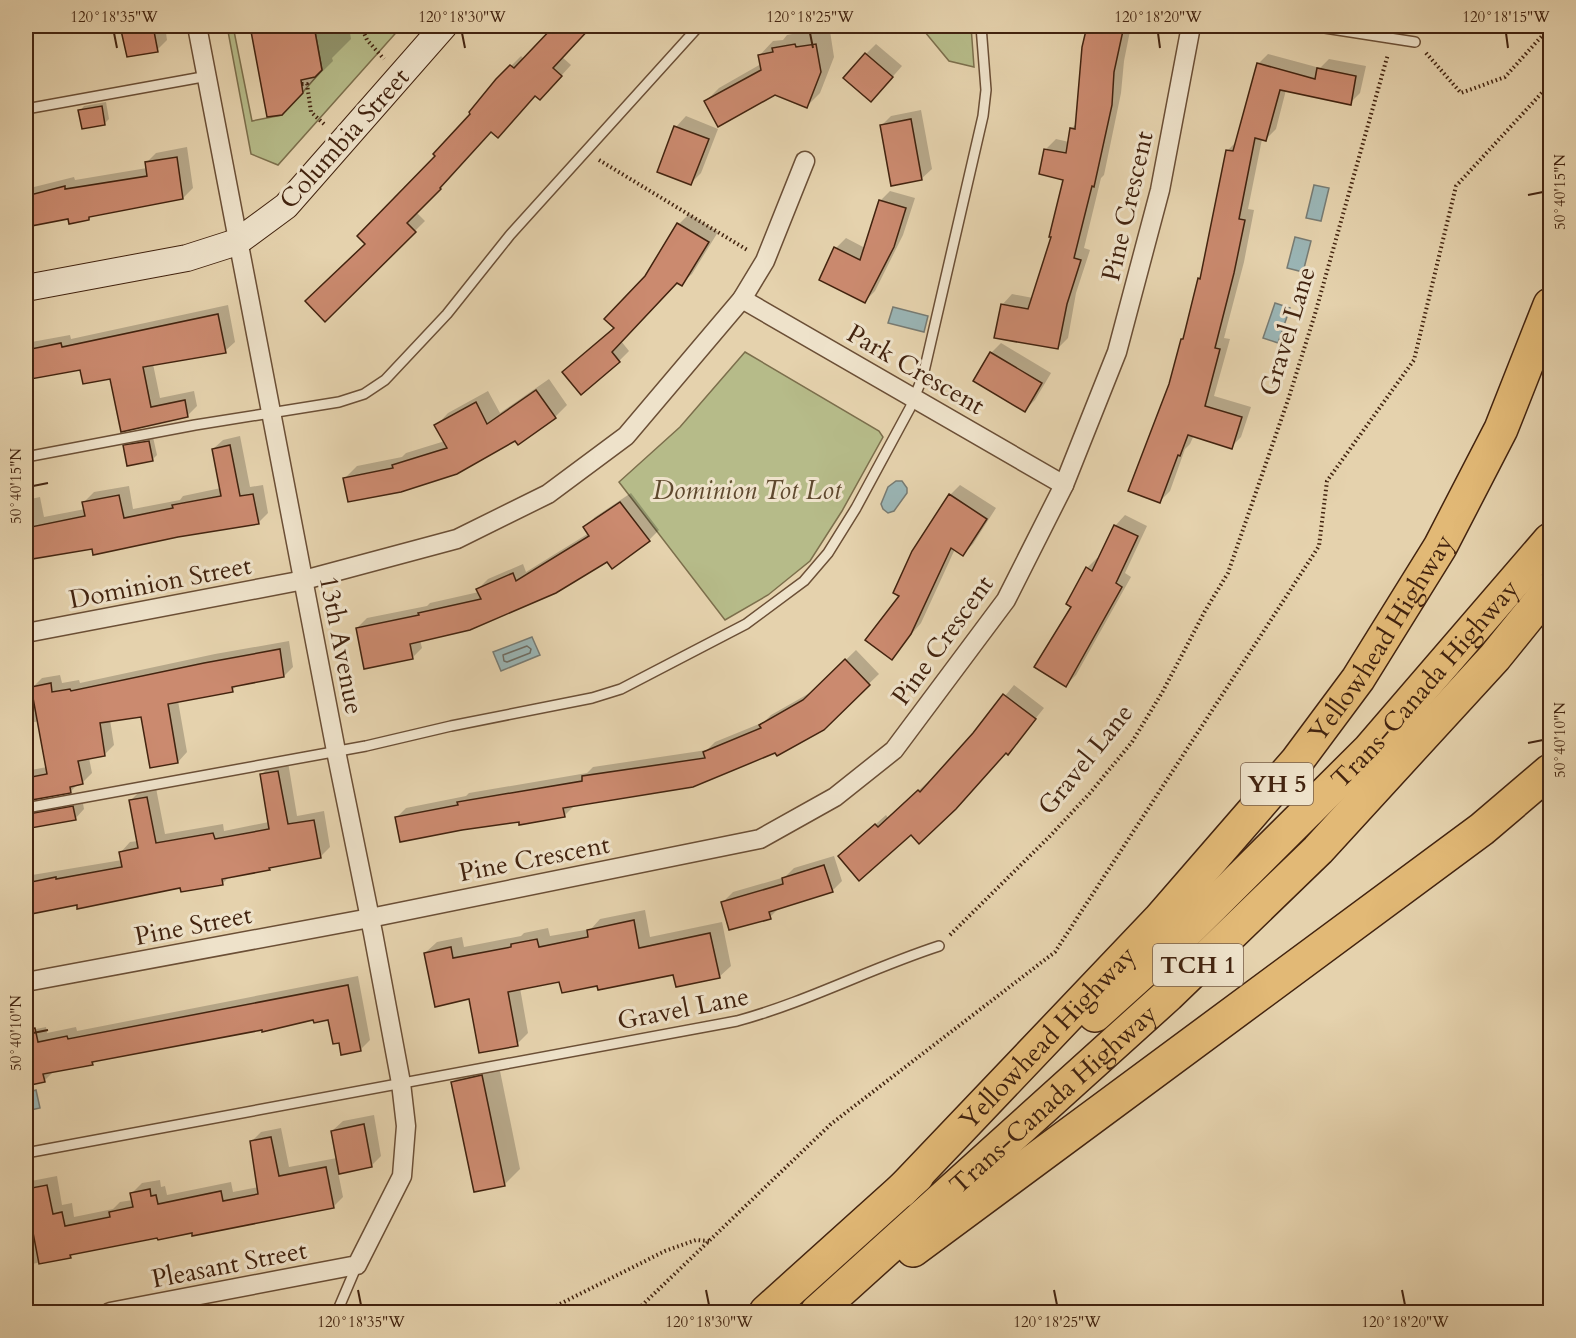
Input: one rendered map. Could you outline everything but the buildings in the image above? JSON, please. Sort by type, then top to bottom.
[{"type":"highway","name":"Yellowhead Highway","points":[[901,1191],[1159,920],[1297,761],[1358,679],[1440,547],[1501,429],[1551,305]]},
{"type":"highway","name":"Trans-Canada Highway","points":[[766,1312],[1177,941],[1369,750],[1551,540]]},
{"type":"highway","name":"Trans-Canada Highway","points":[[817,1312],[1168,995],[1318,850],[1495,657],[1551,589]]},
{"type":"highway","points":[[830,1312],[1482,830],[1551,771]]},
{"type":"main road","name":"Columbia Street","points":[[26,288],[187,258],[237,242],[286,206],[444,26]]},
{"type":"street","name":"13th Avenue","points":[[197,26],[401,1083],[406,1126],[402,1176],[357,1265]]},
{"type":"street","name":"Pine Crescent","points":[[370,918],[760,839],[835,797],[894,750],[1006,600],[1064,485],[1117,352],[1160,190],[1191,26]]},
{"type":"street","name":"Dominion Street","points":[[26,633],[304,580],[457,539],[548,494],[626,436],[742,298],[765,261],[805,161]]},
{"type":"street","name":"Park Crescent","points":[[742,298],[1064,485]]},
{"type":"street","name":"Pine Street","points":[[26,982],[370,918]]},
{"type":"street","name":"Pleasant Street","points":[[110,1312],[357,1265]]},
{"type":"lane","points":[[26,457],[339,402],[364,394],[385,381],[447,314],[510,235],[699,26]]},
{"type":"lane","points":[[26,808],[336,751],[602,695],[621,689],[746,624],[804,581],[828,553],[856,508],[914,398],[923,376],[983,116],[986,90],[981,26]]},
{"type":"lane","points":[[1312,26],[1415,42]]},
{"type":"lane","points":[[26,109],[208,76]]},
{"type":"lane","name":"Gravel Lane","points":[[26,1153],[737,1021],[774,1011],[894,961],[939,946]]},
{"type":"lane","points":[[337,1312],[357,1265]]},
{"type":"path","points":[[361,26],[367,40],[400,76]]},
{"type":"path","points":[[1415,42],[1461,93],[1505,77],[1551,27]]},
{"type":"path","name":"Gravel Lane","points":[[939,946],[1050,836],[1090,793],[1132,742],[1228,573],[1315,314],[1392,39]]},
{"type":"path","points":[[302,84],[307,84],[311,112],[342,142]]},
{"type":"path","points":[[635,1312],[831,1124],[1055,952],[1319,546],[1327,481],[1413,360],[1456,186],[1551,84]]},
{"type":"path","points":[[585,152],[765,261]]},
{"type":"path","points":[[544,1312],[665,1251],[696,1240],[710,1241]]},
{"type":"green space","points":[[227,26],[233,26],[252,121],[282,115],[295,94],[303,92],[322,70],[314,26],[402,26],[278,165],[251,154]]},
{"type":"green space","points":[[920,26],[971,26],[974,67],[949,61]]},
{"type":"green space","name":"Dominion Tot Lot","points":[[745,352],[879,431],[883,437],[842,511],[810,561],[768,595],[725,620],[619,482],[680,427]]},
{"type":"water","points":[[1314,185],[1329,188],[1321,221],[1306,218]]},
{"type":"water","points":[[1295,237],[1311,241],[1303,272],[1287,268]]},
{"type":"water","points":[[1275,303],[1290,308],[1278,343],[1263,338]]},
{"type":"water","points":[[893,307],[928,316],[924,332],[888,323]]},
{"type":"water","points":[[896,481],[902,481],[907,488],[907,493],[894,511],[888,513],[881,504],[888,487]]},
{"type":"water","points":[[532,637],[540,655],[501,671],[493,652]]},
{"type":"water","points":[[36,1090],[40,1108],[26,1111],[26,1093]]}]
